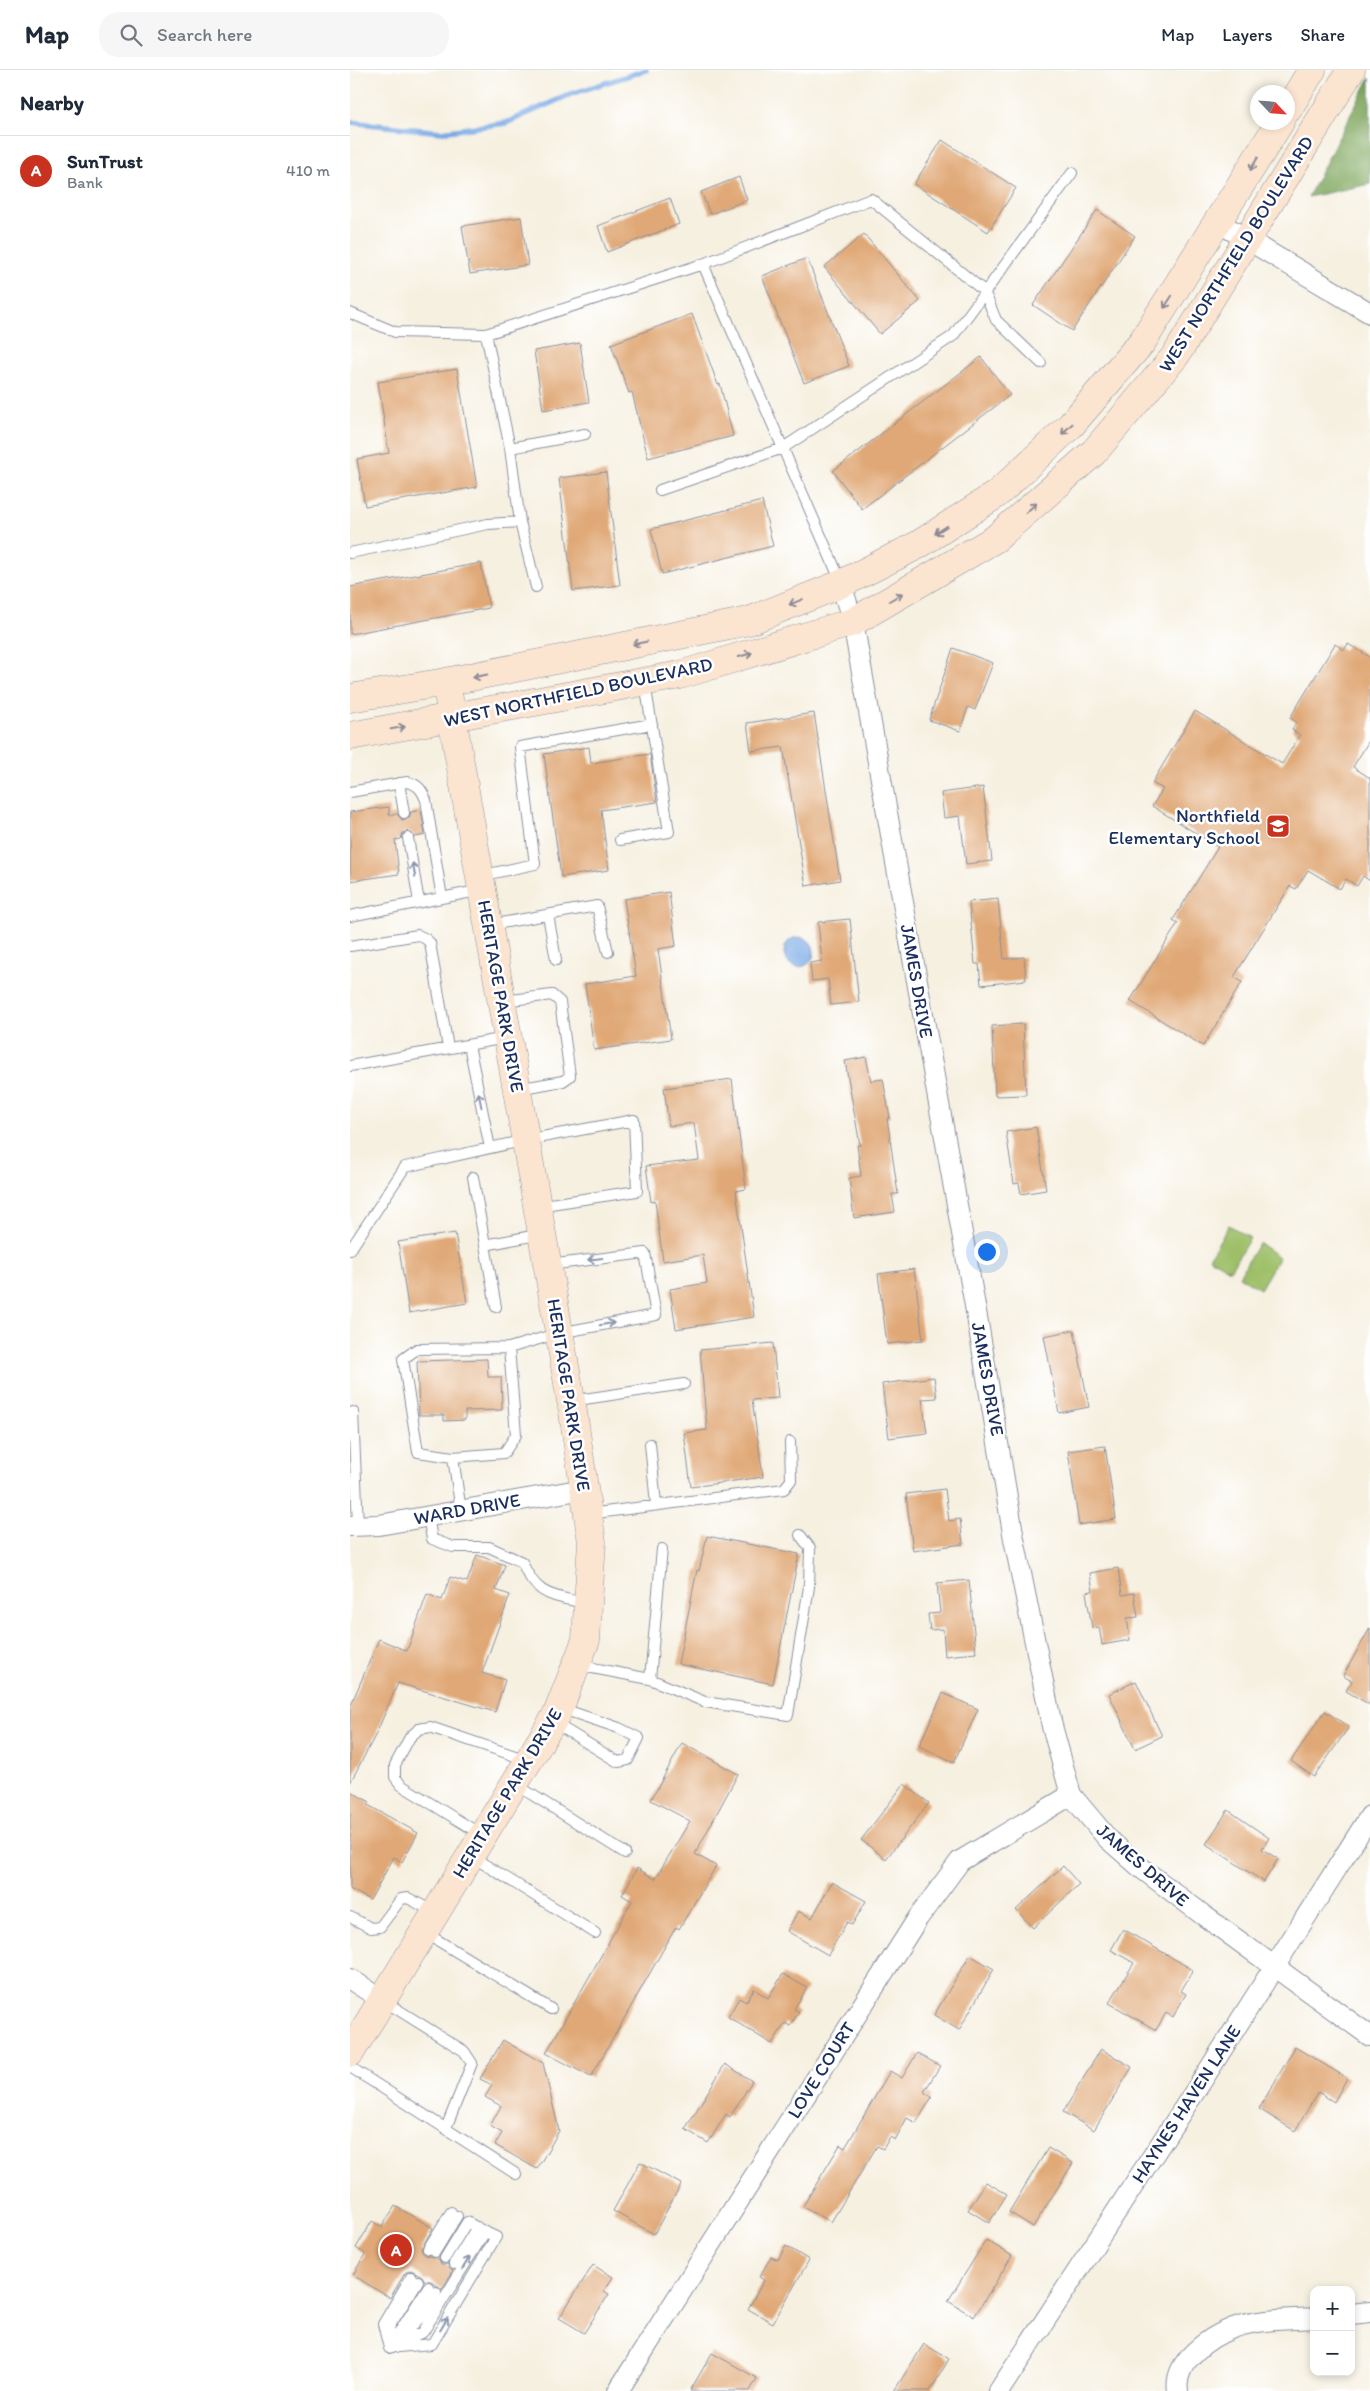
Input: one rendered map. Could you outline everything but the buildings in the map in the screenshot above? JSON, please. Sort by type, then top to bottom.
[{"type":"main road","name":"WEST NORTHFIELD BOULEVARD","points":[[1295,98],[1311,72]]},
{"type":"main road","name":"WEST NORTHFIELD BOULEVARD","points":[[350,736],[453,719],[680,675],[853,622],[995,539],[1094,452],[1176,355],[1249,240],[1347,77]]},
{"type":"main road","name":"WEST NORTHFIELD BOULEVARD","points":[[350,698],[446,682],[749,621],[841,584],[918,545],[997,494],[1071,425],[1142,342],[1275,130]]},
{"type":"main road","name":"HERITAGE PARK DRIVE","points":[[350,2053],[381,1999],[556,1715],[586,1640],[592,1542],[548,1265],[446,682]]},
{"type":"street","points":[[1218,222],[1370,313]]},
{"type":"street","name":"JAMES DRIVE","points":[[841,584],[853,622],[977,1317],[1014,1539],[1052,1726],[1071,1795],[1108,1838],[1140,1867],[1370,2036]]},
{"type":"street","name":"WARD DRIVE","points":[[354,1526],[379,1525],[461,1510],[586,1501]]},
{"type":"street","name":"LOVE COURT","points":[[618,2391],[918,1918],[960,1861],[1071,1795]]},
{"type":"street","name":"HAYNES HAVEN LANE","points":[[999,2391],[1275,1967],[1370,1816]]},
{"type":"street","points":[[350,1979],[381,1999]]},
{"type":"street","points":[[1355,2314],[1370,2312]]},
{"type":"street","points":[[1178,2391],[1177,2384],[1185,2361],[1207,2343],[1233,2328],[1265,2322],[1310,2318]]},
{"type":"lane","points":[[660,490],[783,448],[953,336],[984,290],[1072,173]]},
{"type":"lane","points":[[350,313],[395,332],[486,334],[702,264],[871,199],[984,290],[996,320],[1041,363]]},
{"type":"lane","points":[[702,264],[841,584]]},
{"type":"lane","points":[[486,334],[510,448],[520,522],[536,587]]},
{"type":"lane","points":[[510,448],[586,434]]},
{"type":"lane","points":[[350,553],[488,524],[520,522]]},
{"type":"lane","points":[[620,840],[669,832],[645,682]]},
{"type":"lane","points":[[350,916],[442,898],[535,864],[520,748],[652,724]]},
{"type":"lane","points":[[350,792],[399,783],[415,783],[423,793],[442,898]]},
{"type":"lane","points":[[399,783],[404,813]]},
{"type":"lane","points":[[408,838],[419,902]]},
{"type":"lane","points":[[489,925],[598,906],[608,952]]},
{"type":"lane","points":[[548,915],[556,960]]},
{"type":"lane","points":[[350,946],[418,935],[426,938],[430,943],[448,1048]]},
{"type":"lane","points":[[502,1001],[552,995],[560,1002],[570,1076],[563,1081],[517,1089]]},
{"type":"lane","points":[[350,1066],[508,1038]]},
{"type":"lane","points":[[469,1045],[490,1148]]},
{"type":"lane","points":[[350,1250],[405,1167],[526,1140],[634,1120],[637,1191],[537,1206]]},
{"type":"lane","points":[[473,1177],[496,1307]]},
{"type":"lane","points":[[485,1245],[542,1234]]},
{"type":"lane","points":[[509,1348],[516,1435],[504,1453],[453,1457],[418,1452],[403,1359],[417,1349],[509,1348],[559,1333],[656,1315],[645,1253],[548,1265]]},
{"type":"lane","points":[[571,1401],[684,1384]]},
{"type":"lane","points":[[353,1412],[354,1526]]},
{"type":"lane","points":[[586,1501],[656,1504],[784,1489],[791,1480],[790,1442]]},
{"type":"lane","points":[[650,1444],[656,1504]]},
{"type":"lane","points":[[453,1457],[461,1510]]},
{"type":"lane","points":[[428,1516],[432,1539],[453,1547],[489,1547],[522,1562],[529,1578],[542,1592],[588,1604]]},
{"type":"lane","points":[[576,1664],[650,1679],[705,1702],[788,1715],[809,1587],[810,1548],[800,1535]]},
{"type":"lane","points":[[650,1679],[662,1549]]},
{"type":"lane","points":[[556,1715],[619,1728],[639,1738],[628,1760],[618,1762],[556,1715]]},
{"type":"lane","points":[[528,1761],[430,1728],[419,1729],[410,1737],[395,1765],[395,1776],[401,1785],[476,1845],[595,1933]]},
{"type":"lane","points":[[514,1784],[625,1853]]},
{"type":"lane","points":[[350,1917],[371,1928],[380,1927],[401,1899],[408,1898],[429,1922],[551,2009]]},
{"type":"lane","points":[[381,1999],[464,2051],[472,2062],[446,2128]]},
{"type":"lane","points":[[350,2067],[516,2174]]},
{"type":"lane","points":[[432,2250],[454,2214]]},
{"type":"lane","points":[[390,2348],[432,2344],[496,2237],[467,2222],[450,2261],[481,2230]]},
{"type":"lane","points":[[390,2348],[423,2332],[481,2230]]},
{"type":"lane","points":[[390,2348],[389,2328],[415,2279]]},
{"type":"lane","points":[[390,2348],[432,2289]]},
{"type":"green space","points":[[1369,79],[1370,184],[1308,197]]},
{"type":"green space","points":[[1229,1225],[1250,1238],[1230,1270],[1209,1258]]},
{"type":"green space","points":[[1259,1243],[1279,1257],[1260,1289],[1239,1276]]},
{"type":"water","points":[[799,937],[805,938],[813,946],[813,958],[805,966],[799,967],[793,966],[785,958],[784,952],[785,946],[793,938]]},
{"type":"waterway","points":[[350,122],[441,132],[506,123],[571,94],[646,70]]},
{"type":"place","name":"Northfield Elementary School","points":[[1278,826]]},
{"type":"place","name":"SunTrust","points":[[396,2250]]}]
